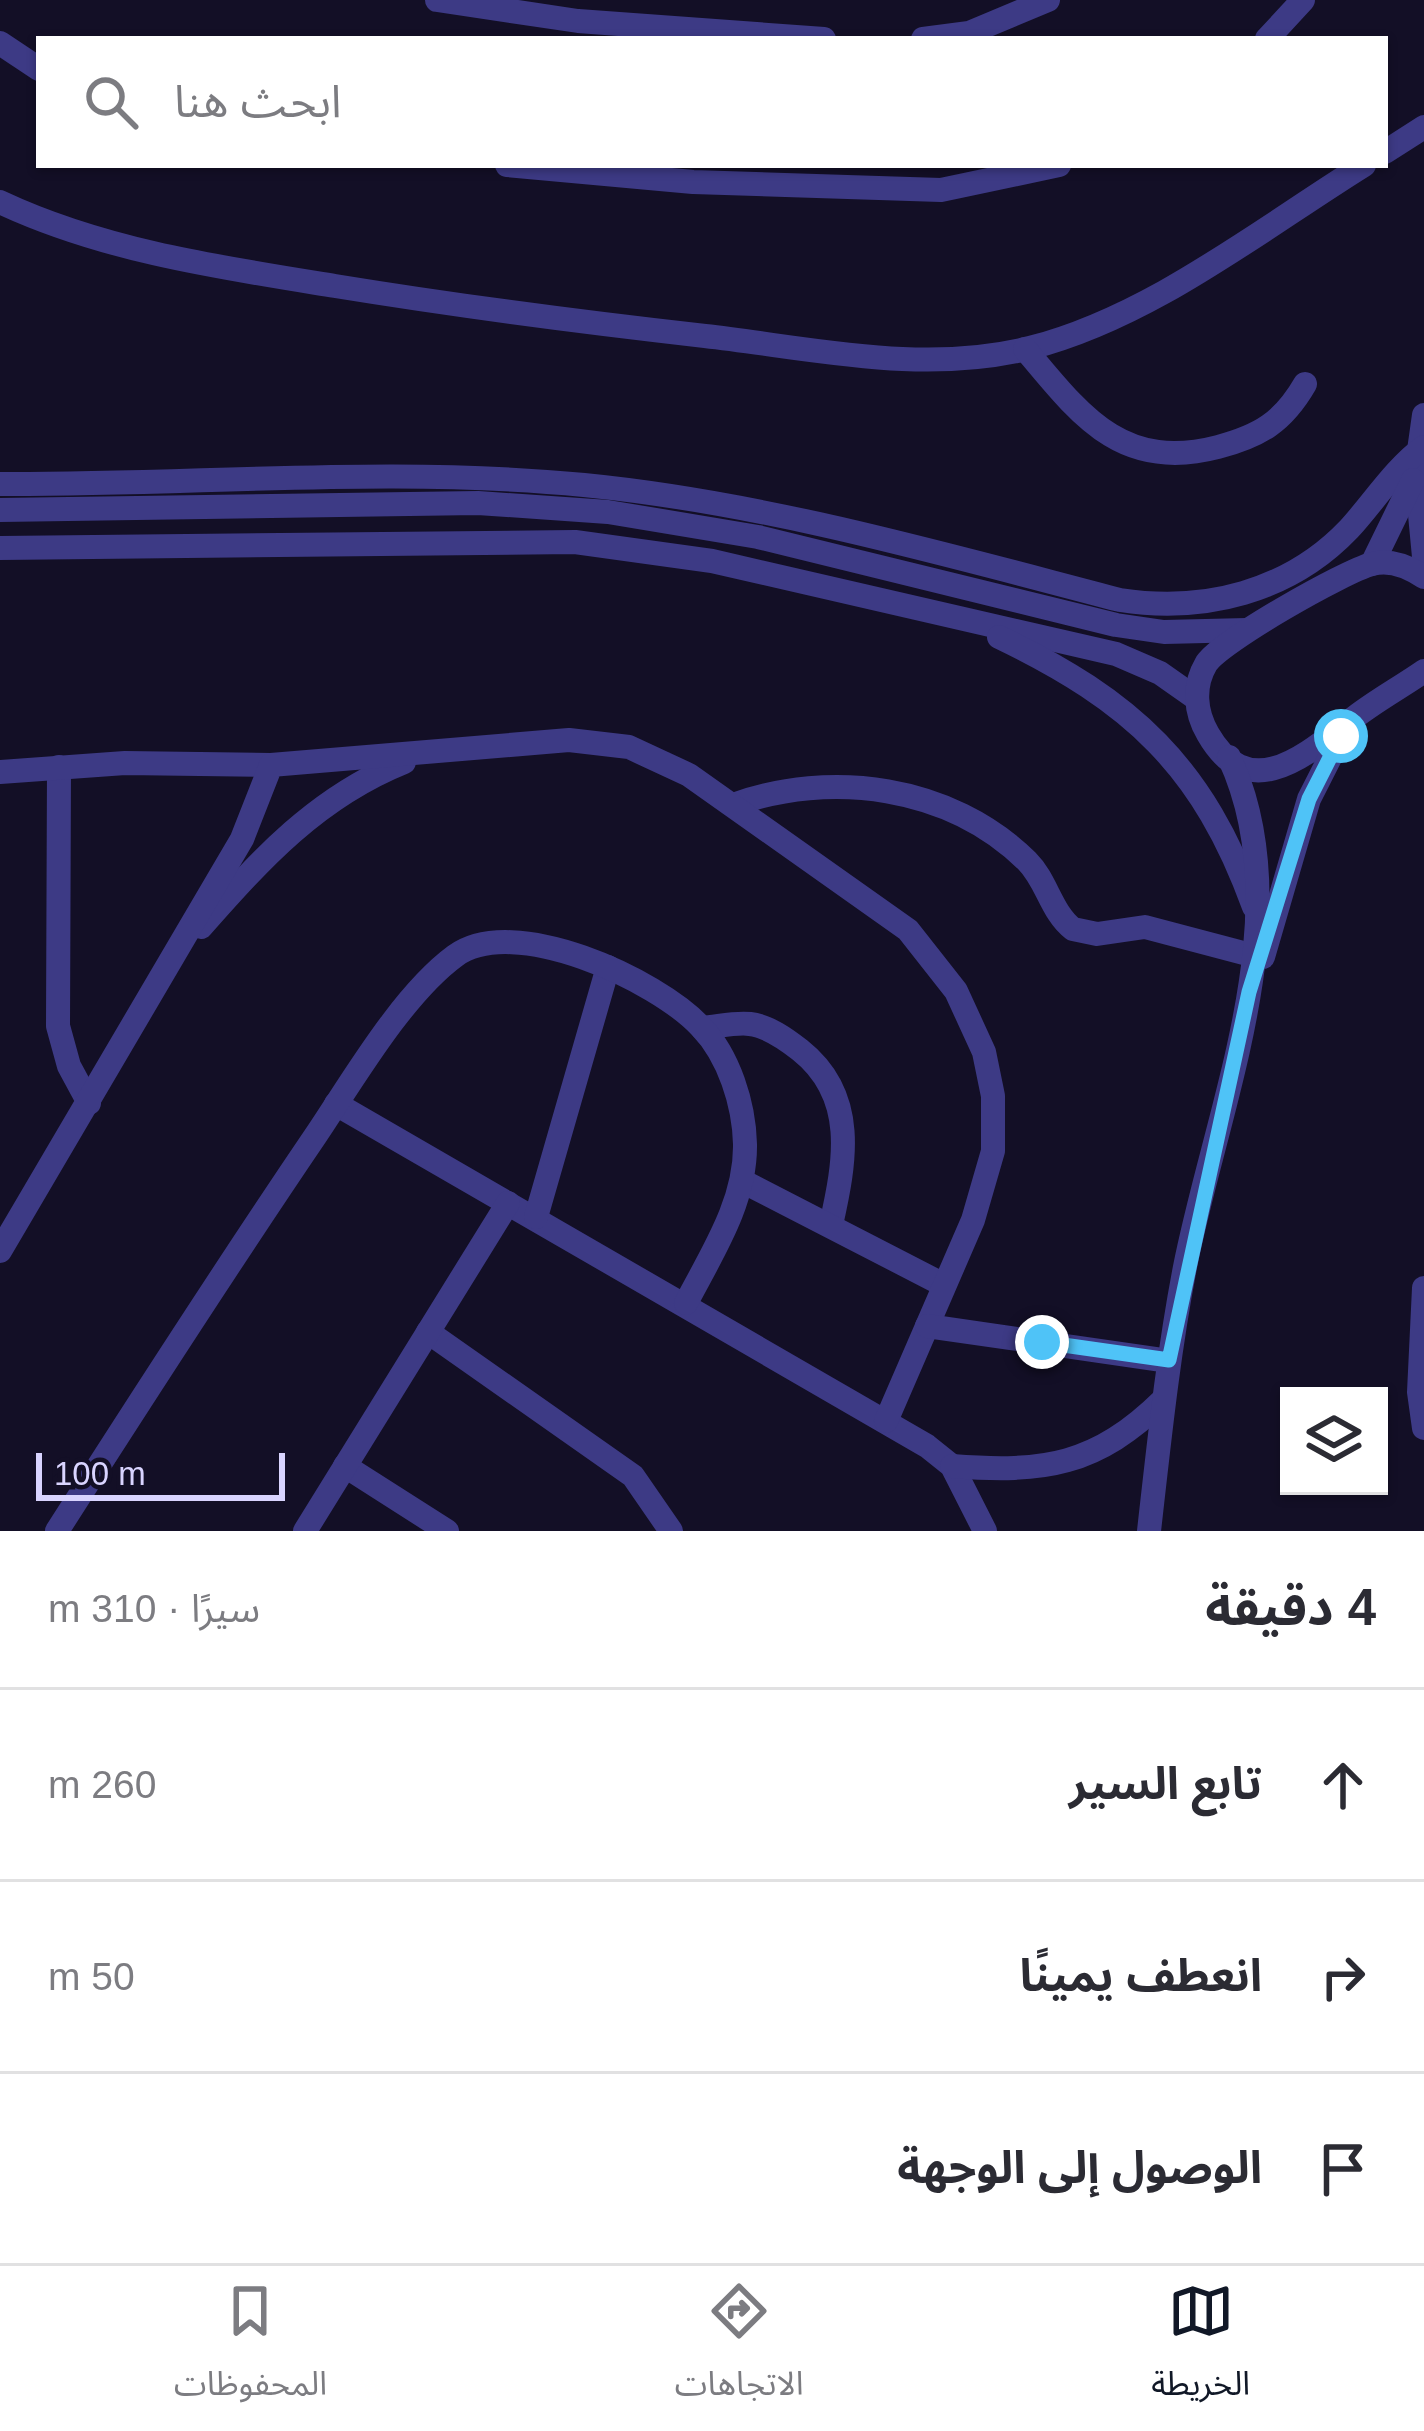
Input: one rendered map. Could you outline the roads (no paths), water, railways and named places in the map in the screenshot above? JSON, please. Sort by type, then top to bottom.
[{"type":"street","points":[[437,0],[578,21],[783,36]]},
{"type":"street","points":[[946,36],[969,33],[1048,0]]},
{"type":"street","points":[[1270,36],[1303,0]]},
{"type":"street","points":[[0,44],[36,67]]},
{"type":"street","points":[[1388,150],[1424,128]]},
{"type":"street","points":[[540,168],[693,182],[941,190],[1045,168]]},
{"type":"street","points":[[0,202],[68,228],[225,268],[446,305],[883,358],[964,360],[1025,349],[1102,324],[1359,168]]},
{"type":"street","points":[[1025,349],[1107,436],[1146,453],[1191,454],[1253,438],[1288,415],[1305,384]]},
{"type":"street","points":[[1424,415],[1420,456],[1424,557]]},
{"type":"street","points":[[1372,564],[1420,456]]},
{"type":"street","points":[[0,484],[396,476],[584,485],[788,517],[1100,594],[1180,604],[1234,597],[1266,586],[1332,545],[1420,456]]},
{"type":"street","points":[[0,510],[478,503],[608,512],[758,537],[1092,620],[1164,632],[1247,630]]},
{"type":"street","points":[[0,548],[575,542],[712,561],[1116,654],[1172,680],[1197,699]]},
{"type":"street","points":[[1249,992],[1259,863],[1254,822],[1229,757],[1207,733],[1197,699],[1201,675],[1214,653],[1247,630],[1372,564],[1396,564],[1424,577]]},
{"type":"street","points":[[1092,620],[1100,594]]},
{"type":"street","points":[[953,616],[1076,675],[1121,707],[1210,807],[1256,912]]},
{"type":"street","points":[[1229,757],[1260,769],[1285,767],[1307,757],[1358,715],[1424,671]]},
{"type":"street","points":[[1149,1531],[1169,1360],[1249,992],[1309,799],[1327,758],[1358,715]]},
{"type":"street","points":[[0,772],[271,765],[532,742],[611,742],[650,753],[733,805],[908,930],[956,992],[984,1052],[993,1096],[988,1180],[886,1421]]},
{"type":"street","points":[[171,961],[268,852],[309,815],[354,786],[426,754]]},
{"type":"street","points":[[0,1251],[242,838],[271,765]]},
{"type":"street","points":[[59,767],[58,1026],[69,1066],[88,1102]]},
{"type":"street","points":[[733,805],[819,786],[868,787],[915,797],[1021,856],[1073,929],[1097,934],[1145,927],[1251,955]]},
{"type":"street","points":[[57,1531],[336,1104],[421,989],[478,941],[506,939],[608,968],[644,984],[702,1028],[722,1056],[738,1100],[744,1182],[686,1304]]},
{"type":"street","points":[[536,1217],[608,968]]},
{"type":"street","points":[[702,1028],[750,1024],[769,1030],[812,1059],[828,1078],[845,1137],[831,1225]]},
{"type":"street","points":[[336,1104],[886,1421],[952,1466],[985,1531]]},
{"type":"street","points":[[744,1182],[944,1285]]},
{"type":"street","points":[[304,1531],[508,1203]]},
{"type":"street","points":[[1424,1288],[1418,1392],[1424,1429]]},
{"type":"street","points":[[927,1326],[1169,1360]]},
{"type":"street","points":[[428,1332],[633,1476],[671,1531]]},
{"type":"street","points":[[952,1466],[1013,1469],[1075,1461],[1133,1429],[1164,1399]]},
{"type":"street","points":[[345,1466],[447,1531]]}]
